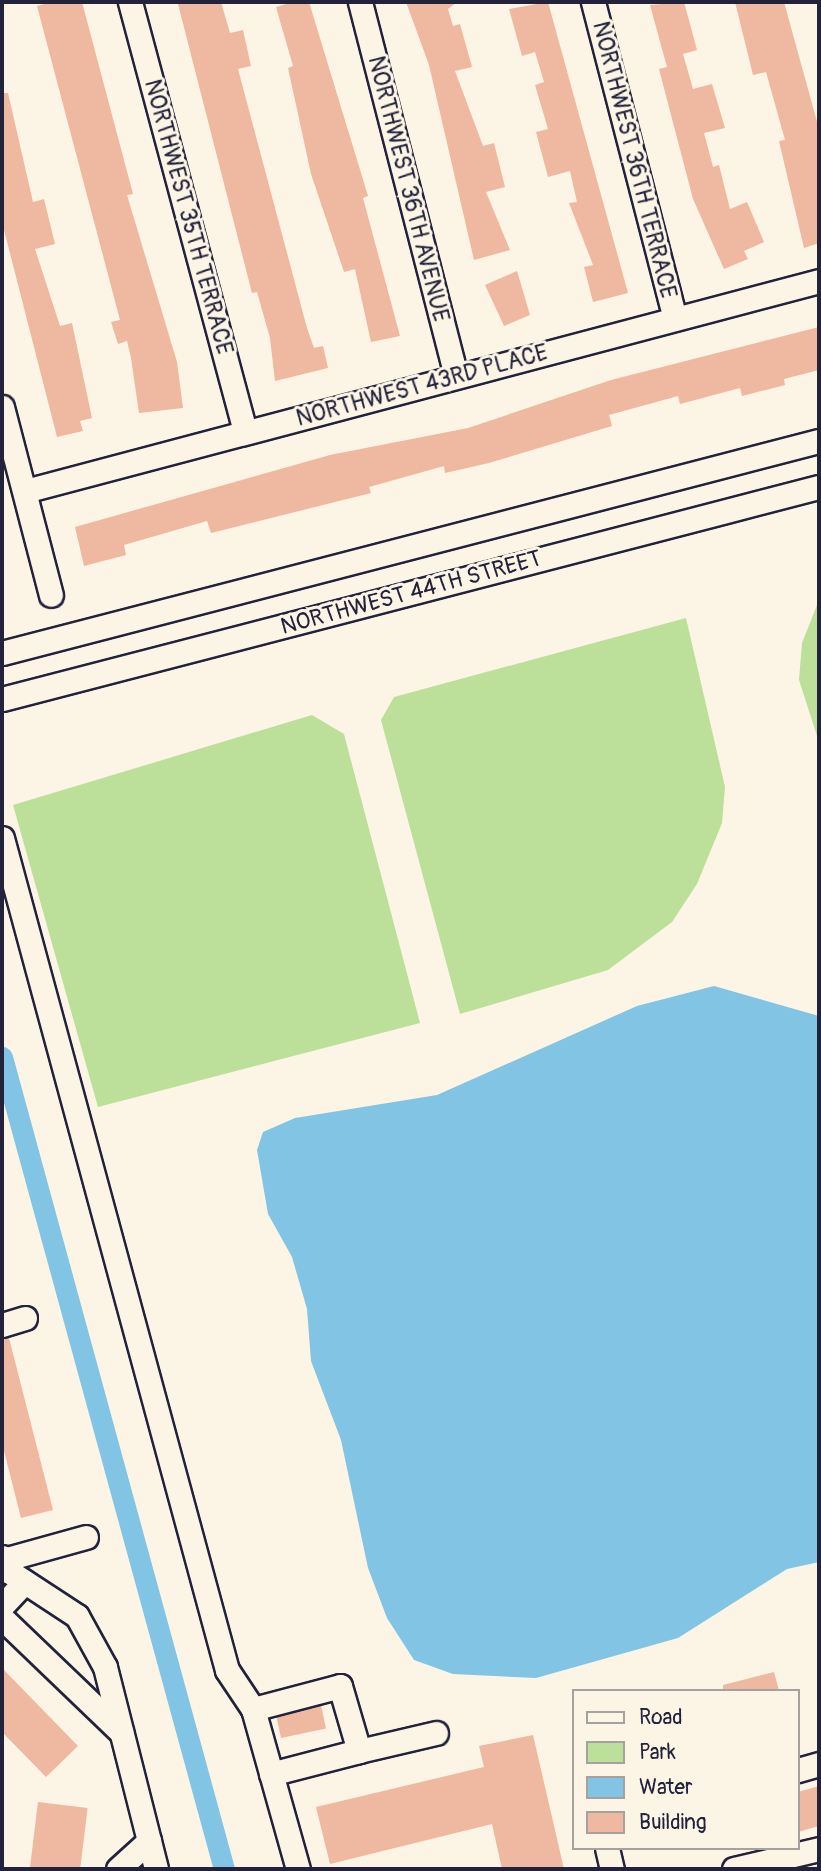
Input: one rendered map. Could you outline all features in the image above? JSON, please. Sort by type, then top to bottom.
[{"type":"street","name":"NORTHWEST 35TH TERRACE","points":[[130,2],[245,432]]},
{"type":"street","name":"NORTHWEST 36TH AVENUE","points":[[360,2],[456,376]]},
{"type":"street","name":"NORTHWEST 36TH TERRACE","points":[[593,2],[674,319]]},
{"type":"street","name":"NORTHWEST 43RD PLACE","points":[[24,491],[819,281]]},
{"type":"street","points":[[2,407],[51,595]]},
{"type":"street","name":"NORTHWEST 44TH STREET","points":[[2,653],[819,441]]},
{"type":"street","name":"NORTHWEST 44TH STREET","points":[[2,699],[819,486]]},
{"type":"street","points":[[2,838],[228,1670],[253,1709],[298,1869]]},
{"type":"street","points":[[2,1325],[25,1318]]},
{"type":"street","points":[[86,1537],[2,1558],[24,1581],[77,1616],[105,1667],[156,1869]]},
{"type":"street","points":[[2,1606],[24,1581]]},
{"type":"street","points":[[2,1618],[121,1732]]},
{"type":"street","points":[[253,1709],[340,1686],[359,1751]]},
{"type":"street","points":[[271,1774],[436,1733]]},
{"type":"street","points":[[800,1770],[819,1765]]},
{"type":"street","points":[[118,1869],[149,1840]]},
{"type":"street","points":[[734,1869],[819,1849]]},
{"type":"street","points":[[607,1850],[612,1869]]},
{"type":"green space","points":[[819,600],[819,742],[799,680],[802,643]]},
{"type":"green space","points":[[686,618],[725,787],[722,823],[697,884],[672,922],[608,970],[460,1014],[381,720],[394,697]]},
{"type":"green space","points":[[312,715],[344,734],[420,1023],[98,1107],[13,805]]},
{"type":"water","points":[[714,986],[819,1016],[819,1562],[787,1569],[678,1638],[536,1678],[453,1674],[414,1660],[387,1618],[368,1568],[341,1440],[311,1361],[307,1309],[292,1257],[268,1214],[257,1150],[263,1132],[295,1118],[437,1095],[637,1006]]},
{"type":"building","points":[[51,2],[82,2],[133,194],[127,195],[177,362],[183,408],[139,413],[127,341],[118,344],[111,322],[120,320],[37,6]]},
{"type":"building","points":[[221,2],[230,33],[243,30],[251,66],[238,69],[307,328],[314,348],[323,346],[328,368],[275,381],[270,338],[257,292],[252,293],[178,4]]},
{"type":"building","points":[[293,2],[309,2],[368,196],[363,198],[400,336],[371,342],[355,269],[344,272],[311,174],[288,68],[293,66],[276,7]]},
{"type":"building","points":[[406,2],[457,2],[448,9],[453,26],[460,24],[472,67],[455,71],[483,146],[494,143],[505,187],[486,192],[510,250],[474,260],[429,65]]},
{"type":"building","points":[[548,2],[628,293],[593,302],[584,267],[593,265],[569,203],[577,202],[570,171],[548,177],[536,132],[548,129],[535,85],[544,82],[535,52],[522,56],[509,9]]},
{"type":"building","points":[[684,2],[697,50],[683,54],[693,89],[712,84],[725,128],[704,133],[713,167],[719,165],[730,209],[747,202],[764,242],[744,251],[748,259],[724,269],[693,199],[659,69],[667,67],[650,5]]},
{"type":"building","points":[[735,2],[784,2],[819,129],[819,243],[804,248],[779,141],[785,140],[766,72],[753,75]]},
{"type":"building","points":[[2,93],[8,93],[33,202],[44,199],[55,244],[35,249],[60,326],[72,323],[92,418],[80,421],[83,431],[57,437],[2,222]]},
{"type":"building","points":[[517,271],[530,315],[504,326],[485,285]]},
{"type":"building","points":[[819,327],[819,370],[784,379],[785,385],[742,396],[740,388],[680,404],[678,396],[609,415],[612,426],[489,463],[445,473],[444,466],[369,487],[371,493],[211,533],[207,521],[124,545],[126,555],[84,566],[75,527],[330,455],[468,428],[611,380]]},
{"type":"building","points":[[9,1338],[53,1510],[21,1518],[2,1443],[2,1339]]},
{"type":"building","points":[[2,1668],[78,1746],[46,1777],[2,1732]]},
{"type":"building","points":[[774,1672],[778,1689],[723,1689],[723,1685]]},
{"type":"building","points":[[321,1705],[326,1728],[281,1738],[276,1715]]},
{"type":"building","points":[[533,1735],[564,1869],[502,1869],[492,1824],[330,1864],[316,1807],[484,1767],[479,1746]]},
{"type":"building","points":[[819,1786],[819,1826],[800,1831],[800,1791]]},
{"type":"building","points":[[38,1802],[88,1808],[80,1869],[30,1869]]},
{"type":"waterway","points":[[2,1057],[224,1869]]}]
